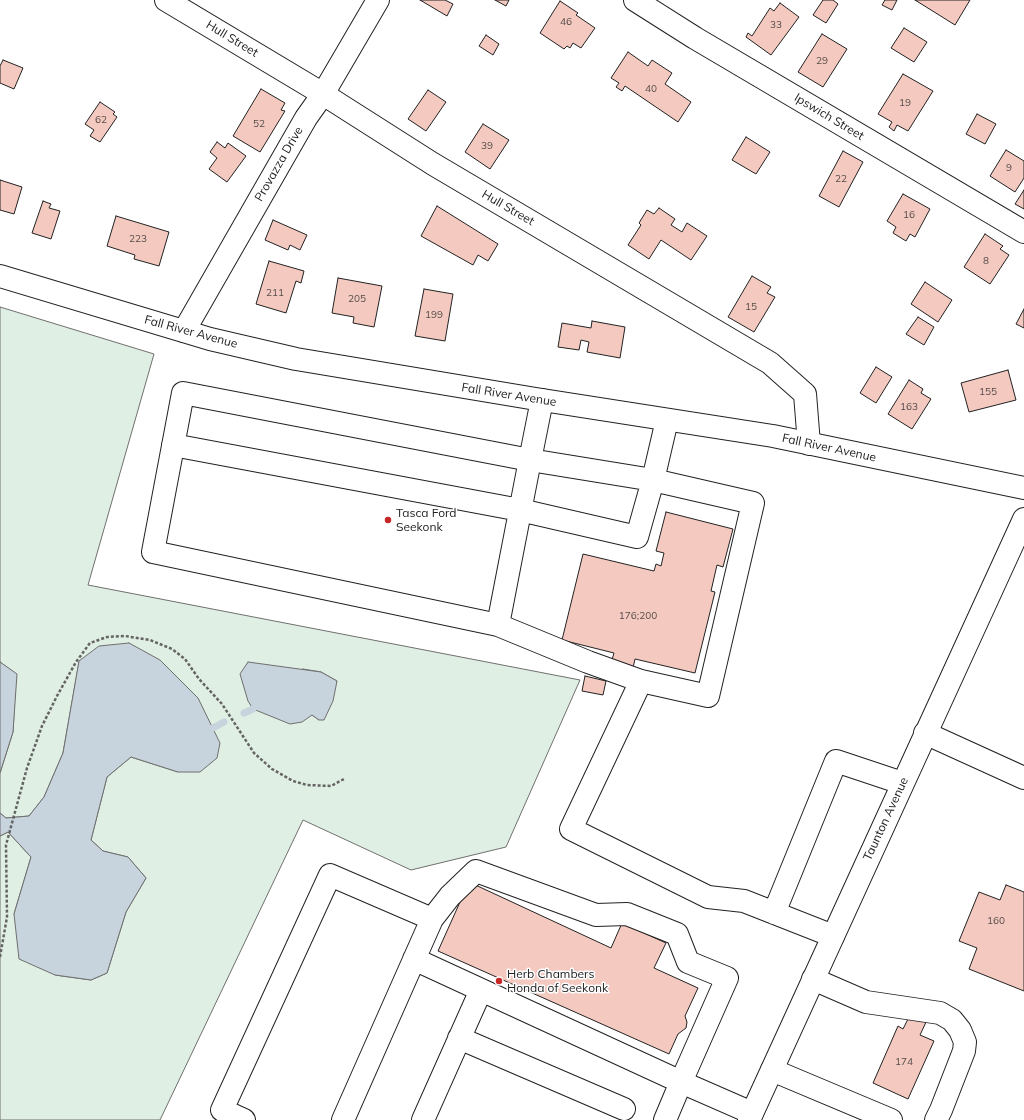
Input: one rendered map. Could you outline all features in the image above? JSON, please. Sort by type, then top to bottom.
[{"type":"main road","name":"Hull Street","points":[[166,0],[323,94],[433,164],[770,363],[805,394],[809,444]]},
{"type":"main road","name":"Provazza Drive","points":[[184,331],[306,118],[323,94],[378,0]]},
{"type":"main road","name":"Ipswich Street","points":[[635,0],[695,38],[1024,232]]},
{"type":"main road","name":"Fall River Avenue","points":[[0,276],[184,331],[296,359],[542,400],[773,436],[1024,488]]},
{"type":"main road","points":[[183,393],[530,460],[653,480],[753,503],[708,696],[641,681],[588,662],[498,625],[153,552],[173,445],[183,393]]},
{"type":"main road","points":[[498,625],[542,400]]},
{"type":"main road","points":[[173,445],[520,510],[637,537],[653,480],[667,420]]},
{"type":"main road","name":"Taunton Avenue","points":[[750,1117],[1024,518]]},
{"type":"main road","points":[[641,681],[571,830],[708,897],[744,901],[833,936]]},
{"type":"main road","points":[[925,733],[1024,778]]},
{"type":"main road","points":[[774,913],[836,761],[902,783]]},
{"type":"main road","points":[[343,1120],[432,919],[450,896],[476,871],[596,915],[627,914],[677,934],[688,962],[727,978],[665,1120]]},
{"type":"main road","points":[[244,1120],[222,1110],[330,875],[432,919]]},
{"type":"main road","points":[[414,959],[681,1082],[750,1117]]},
{"type":"main road","points":[[813,979],[866,1002],[940,1013],[952,1020],[960,1030],[965,1042],[964,1051],[942,1110],[936,1120]]},
{"type":"main road","points":[[424,1120],[481,990]]},
{"type":"main road","points":[[459,1038],[624,1109]]},
{"type":"main road","points":[[772,1070],[891,1120]]},
{"type":"path","points":[[0,957],[8,917],[6,845],[27,768],[42,726],[57,696],[76,662],[90,643],[107,637],[125,636],[150,640],[172,648],[185,659],[199,679],[222,704],[254,753],[272,768],[293,781],[307,786],[332,786],[344,779]]},
{"type":"green space","points":[[0,307],[154,354],[88,585],[580,680],[506,847],[411,870],[303,820],[160,1120],[0,1120],[0,836],[8,832],[31,857],[14,914],[55,975],[91,980],[107,973],[126,912],[146,878],[128,857],[103,851],[91,840],[107,777],[131,757],[178,772],[79,662],[63,753],[44,797],[29,816],[6,818],[0,813],[0,773],[13,732],[16,674],[0,662]],"holes":[[[303,669],[321,672],[337,681],[319,720],[312,715]]]},
{"type":"shaded area","points":[[129,643],[160,660],[198,698],[220,743],[217,758],[200,772],[178,772],[131,757],[107,777],[91,840],[103,851],[128,857],[146,878],[126,912],[107,973],[91,980],[55,975],[19,959],[14,914],[31,857],[8,832],[0,836],[0,813],[6,818],[29,816],[44,797],[63,753],[79,661],[99,646]]},
{"type":"shaded area","points":[[0,662],[17,674],[13,732],[0,773]]},
{"type":"shaded area","points":[[248,662],[321,672],[337,681],[333,701],[324,720],[319,720],[312,715],[302,722],[290,724],[253,709],[248,701],[240,674]]},
{"type":"building","points":[[420,0],[445,0],[453,4],[447,16]]},
{"type":"building","points":[[495,0],[509,0],[506,6]]},
{"type":"building","points":[[823,0],[833,0],[838,4],[826,23],[813,15]]},
{"type":"building","points":[[885,0],[897,0],[892,10],[882,5]]},
{"type":"building","points":[[915,0],[970,0],[955,25]]},
{"type":"building","points":[[560,1],[578,13],[576,15],[595,28],[581,48],[573,43],[570,48],[567,46],[564,49],[540,33]]},
{"type":"building","points":[[780,3],[799,17],[771,55],[746,37],[748,33],[752,36],[770,8],[774,11]]},
{"type":"building","points":[[904,28],[927,42],[914,62],[891,48]]},
{"type":"building","points":[[822,34],[847,49],[823,87],[798,72]]},
{"type":"building","points":[[486,35],[499,44],[493,55],[479,46]]},
{"type":"building","points":[[628,52],[648,66],[652,60],[672,73],[665,84],[691,102],[678,122],[625,86],[622,91],[616,87],[619,83],[611,78]]},
{"type":"building","points":[[3,60],[23,68],[14,89],[0,83],[0,66]]},
{"type":"building","points":[[903,74],[933,91],[908,131],[897,125],[894,131],[889,127],[892,122],[878,114]]},
{"type":"building","points":[[261,89],[285,103],[281,110],[285,111],[260,152],[233,136]]},
{"type":"building","points":[[428,90],[446,102],[426,131],[408,119]]},
{"type":"building","points":[[100,102],[115,112],[113,114],[117,117],[100,142],[90,136],[94,130],[85,124]]},
{"type":"building","points":[[977,114],[996,124],[985,144],[966,134]]},
{"type":"building","points":[[483,124],[509,140],[490,169],[465,152]]},
{"type":"building","points":[[746,137],[770,152],[756,174],[732,160]]},
{"type":"building","points":[[217,142],[225,148],[228,143],[246,156],[227,182],[209,169],[217,158],[210,152]]},
{"type":"building","points":[[1006,150],[1024,161],[1024,178],[1015,192],[990,176]]},
{"type":"building","points":[[843,151],[863,162],[839,207],[819,196]]},
{"type":"building","points":[[0,180],[22,187],[14,214],[0,210]]},
{"type":"building","points":[[1024,190],[1024,209],[1015,204]]},
{"type":"building","points":[[903,194],[930,209],[915,237],[910,234],[906,241],[893,233],[896,227],[887,221]]},
{"type":"building","points":[[43,201],[51,204],[49,208],[60,211],[51,239],[32,233]]},
{"type":"building","points":[[437,206],[498,244],[488,261],[478,255],[473,265],[421,236]]},
{"type":"building","points":[[659,208],[675,219],[671,225],[682,232],[687,223],[707,236],[691,260],[661,240],[649,259],[628,245],[641,225],[639,223],[647,210],[654,214]]},
{"type":"building","points":[[116,216],[169,232],[159,266],[134,259],[135,255],[107,246]]},
{"type":"building","points":[[273,220],[307,235],[300,250],[290,245],[288,250],[265,240]]},
{"type":"building","points":[[985,234],[1003,246],[1000,249],[1009,255],[990,284],[964,267]]},
{"type":"building","points":[[269,261],[304,271],[301,283],[296,281],[286,313],[256,304]]},
{"type":"building","points":[[752,276],[771,287],[767,293],[775,297],[754,332],[728,317]]},
{"type":"building","points":[[338,278],[382,286],[374,327],[353,323],[354,317],[332,313]]},
{"type":"building","points":[[925,282],[952,300],[938,322],[911,304]]},
{"type":"building","points":[[424,289],[453,294],[445,341],[415,336]]},
{"type":"building","points":[[1024,309],[1024,328],[1016,324]]},
{"type":"building","points":[[918,317],[934,327],[924,345],[906,334]]},
{"type":"building","points":[[592,321],[625,327],[620,358],[587,352],[589,342],[581,340],[579,350],[558,347],[562,323],[591,328]]},
{"type":"building","points":[[876,367],[892,377],[876,403],[860,393]]},
{"type":"building","points":[[1008,370],[1016,400],[969,412],[961,383]]},
{"type":"building","points":[[909,380],[923,389],[921,393],[931,399],[912,429],[888,414]]},
{"type":"building","points":[[666,512],[733,529],[723,567],[717,565],[711,591],[715,592],[695,673],[635,659],[633,668],[611,663],[614,653],[562,640],[583,554],[654,571],[656,564],[661,566],[664,553],[656,551]]},
{"type":"building","points":[[585,676],[606,681],[603,695],[582,691]]},
{"type":"building","points":[[469,882],[611,948],[622,923],[666,943],[654,968],[698,988],[685,1016],[687,1022],[686,1028],[678,1034],[669,1054],[438,951]]},
{"type":"building","points":[[1006,885],[1024,892],[1024,991],[969,969],[977,948],[959,941],[979,892],[1000,900]]},
{"type":"building","points":[[911,1013],[927,1020],[920,1035],[934,1041],[908,1099],[873,1083],[898,1026],[903,1029]]},
{"type":"waterway","points":[[244,713],[253,709]]},
{"type":"waterway","points":[[213,728],[224,722]]},
{"type":"place","name":"Tasca Ford Seekonk","points":[[388,520]]},
{"type":"place","name":"Herb Chambers Honda of Seekonk","points":[[499,981]]}]
